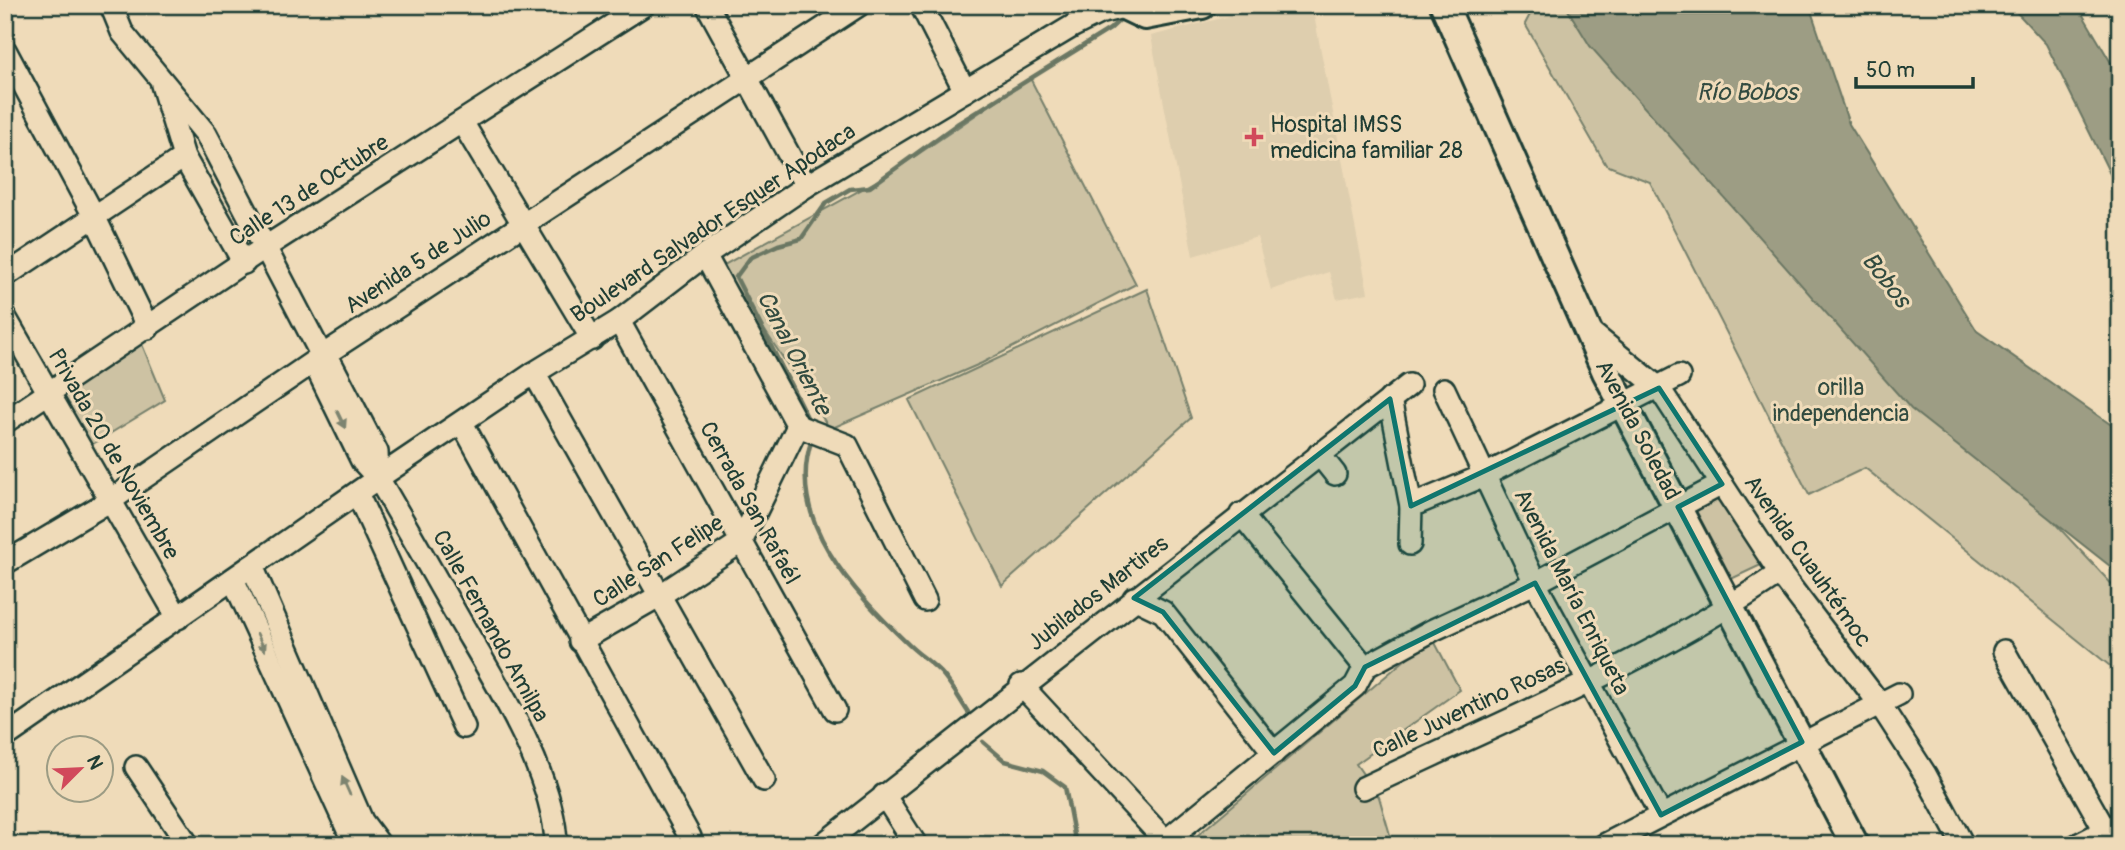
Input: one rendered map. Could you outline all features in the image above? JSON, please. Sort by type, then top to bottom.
[{"type":"main road","points":[[1123,6],[1145,16],[1202,5]]},
{"type":"main road","name":"Avenida Soledad","points":[[1444,5],[1586,328],[1855,845]]},
{"type":"street","points":[[111,5],[122,32],[206,134],[322,356],[333,367],[377,452],[378,478]]},
{"type":"street","name":"Calle 13 de Octubre","points":[[5,422],[264,248],[644,5]]},
{"type":"street","points":[[707,5],[806,186]]},
{"type":"street","name":"Avenida 5 de Julio","points":[[5,563],[111,500],[322,356],[859,5]]},
{"type":"street","points":[[921,5],[965,91]]},
{"type":"street","name":"Boulevard Salvador Esquer Apodaca","points":[[5,737],[378,478],[534,373],[619,321],[705,255],[806,186],[1073,26],[1098,13],[1123,6]]},
{"type":"street","points":[[5,50],[94,216],[148,328]]},
{"type":"street","points":[[158,74],[184,157],[244,263]]},
{"type":"street","points":[[461,122],[592,339]]},
{"type":"street","points":[[5,276],[184,157]]},
{"type":"street","points":[[705,255],[798,426],[847,445],[925,600]]},
{"type":"street","name":"Privada 20 de Noviembre","points":[[5,317],[178,618]]},
{"type":"street","name":"Cerrada San Rafaél","points":[[619,321],[835,710]]},
{"type":"street","name":"Avenida Cuauhtémoc","points":[[1586,328],[1660,388],[1780,573],[1879,703],[1925,774],[1963,845]]},
{"type":"street","points":[[534,373],[764,780]]},
{"type":"street","points":[[1411,506],[1483,476],[1625,406],[1679,376]]},
{"type":"street","name":"Jubilados Martires","points":[[821,845],[962,737],[1021,685],[1409,385]]},
{"type":"street","name":"Avenida María Enriqueta","points":[[1444,389],[1535,583],[1661,815]]},
{"type":"street","points":[[1390,399],[1411,506],[1410,544]]},
{"type":"street","points":[[462,423],[690,837]]},
{"type":"street","name":"Calle San Felipe","points":[[580,641],[659,596],[741,542],[798,426]]},
{"type":"street","points":[[1319,454],[1335,474]]},
{"type":"street","name":"Calle Fernando Amilpa","points":[[378,478],[511,709],[541,779],[555,833],[555,845]]},
{"type":"street","points":[[1021,685],[1160,835],[1168,839],[1355,686],[1365,667],[1433,630],[1535,583],[1722,484]]},
{"type":"street","points":[[357,493],[464,727]]},
{"type":"street","points":[[1241,514],[1365,667]]},
{"type":"street","points":[[252,566],[362,821],[380,845]]},
{"type":"street","name":"Calle Juventino Rosas","points":[[1363,788],[1587,681],[1732,606],[1780,573]]},
{"type":"street","points":[[233,579],[355,845]]},
{"type":"street","points":[[1134,598],[1163,612],[1274,753]]},
{"type":"street","points":[[2004,651],[2114,833],[2077,845]]},
{"type":"street","points":[[1612,843],[1661,815],[1899,694]]},
{"type":"street","points":[[136,766],[188,845]]},
{"type":"street","points":[[884,795],[916,845]]},
{"type":"highlighted area","points":[[1659,388],[1722,484],[1678,507],[1802,742],[1661,815],[1535,583],[1365,667],[1355,686],[1274,753],[1163,612],[1134,598],[1390,399],[1411,506]]},
{"type":"shaded area","name":"Hospital IMSS medicina familiar 28","points":[[1273,5],[1312,5],[1368,293],[1337,299],[1329,272],[1271,290],[1257,237],[1193,256],[1151,36]]},
{"type":"green space","name":"orilla independencia","points":[[1535,5],[1571,5],[2120,593],[2120,674],[1865,468],[1809,495],[1650,182],[1606,165],[1525,24]]},
{"type":"green space","points":[[1030,78],[1136,284],[982,363],[830,429],[722,266],[886,176]]},
{"type":"green space","points":[[1147,289],[1191,418],[1002,586],[909,400]]},
{"type":"green space","points":[[141,342],[165,400],[88,447],[54,393]]},
{"type":"green space","points":[[1720,492],[1763,564],[1727,581],[1688,511]]},
{"type":"green space","points":[[1432,637],[1460,690],[1356,764],[1379,797],[1393,845],[1186,845]]},
{"type":"water","name":"Río Bobos","points":[[1565,5],[1809,5],[1849,124],[1977,331],[2120,431],[2120,574],[1911,409],[1590,46]]},
{"type":"water","points":[[2010,5],[2077,5],[2120,78],[2120,194],[2046,44]]},
{"type":"waterway","name":"Canal Oriente","points":[[809,421],[736,277],[750,258],[778,245],[801,239],[826,203],[850,189],[870,187],[957,124],[1110,29],[1124,16]]},
{"type":"waterway","name":"Canal Oriente","points":[[812,439],[806,469],[808,498],[816,526],[829,552],[847,578],[887,624],[944,676],[968,712]]},
{"type":"waterway","name":"Canal Oriente","points":[[983,742],[1005,761],[1043,771],[1065,787],[1076,845]]},
{"type":"place","name":"Hospital IMSS medicina familiar 28","points":[[1254,137]]},
{"type":"water label","name":"Bobos","points":[[1886,280]]}]
